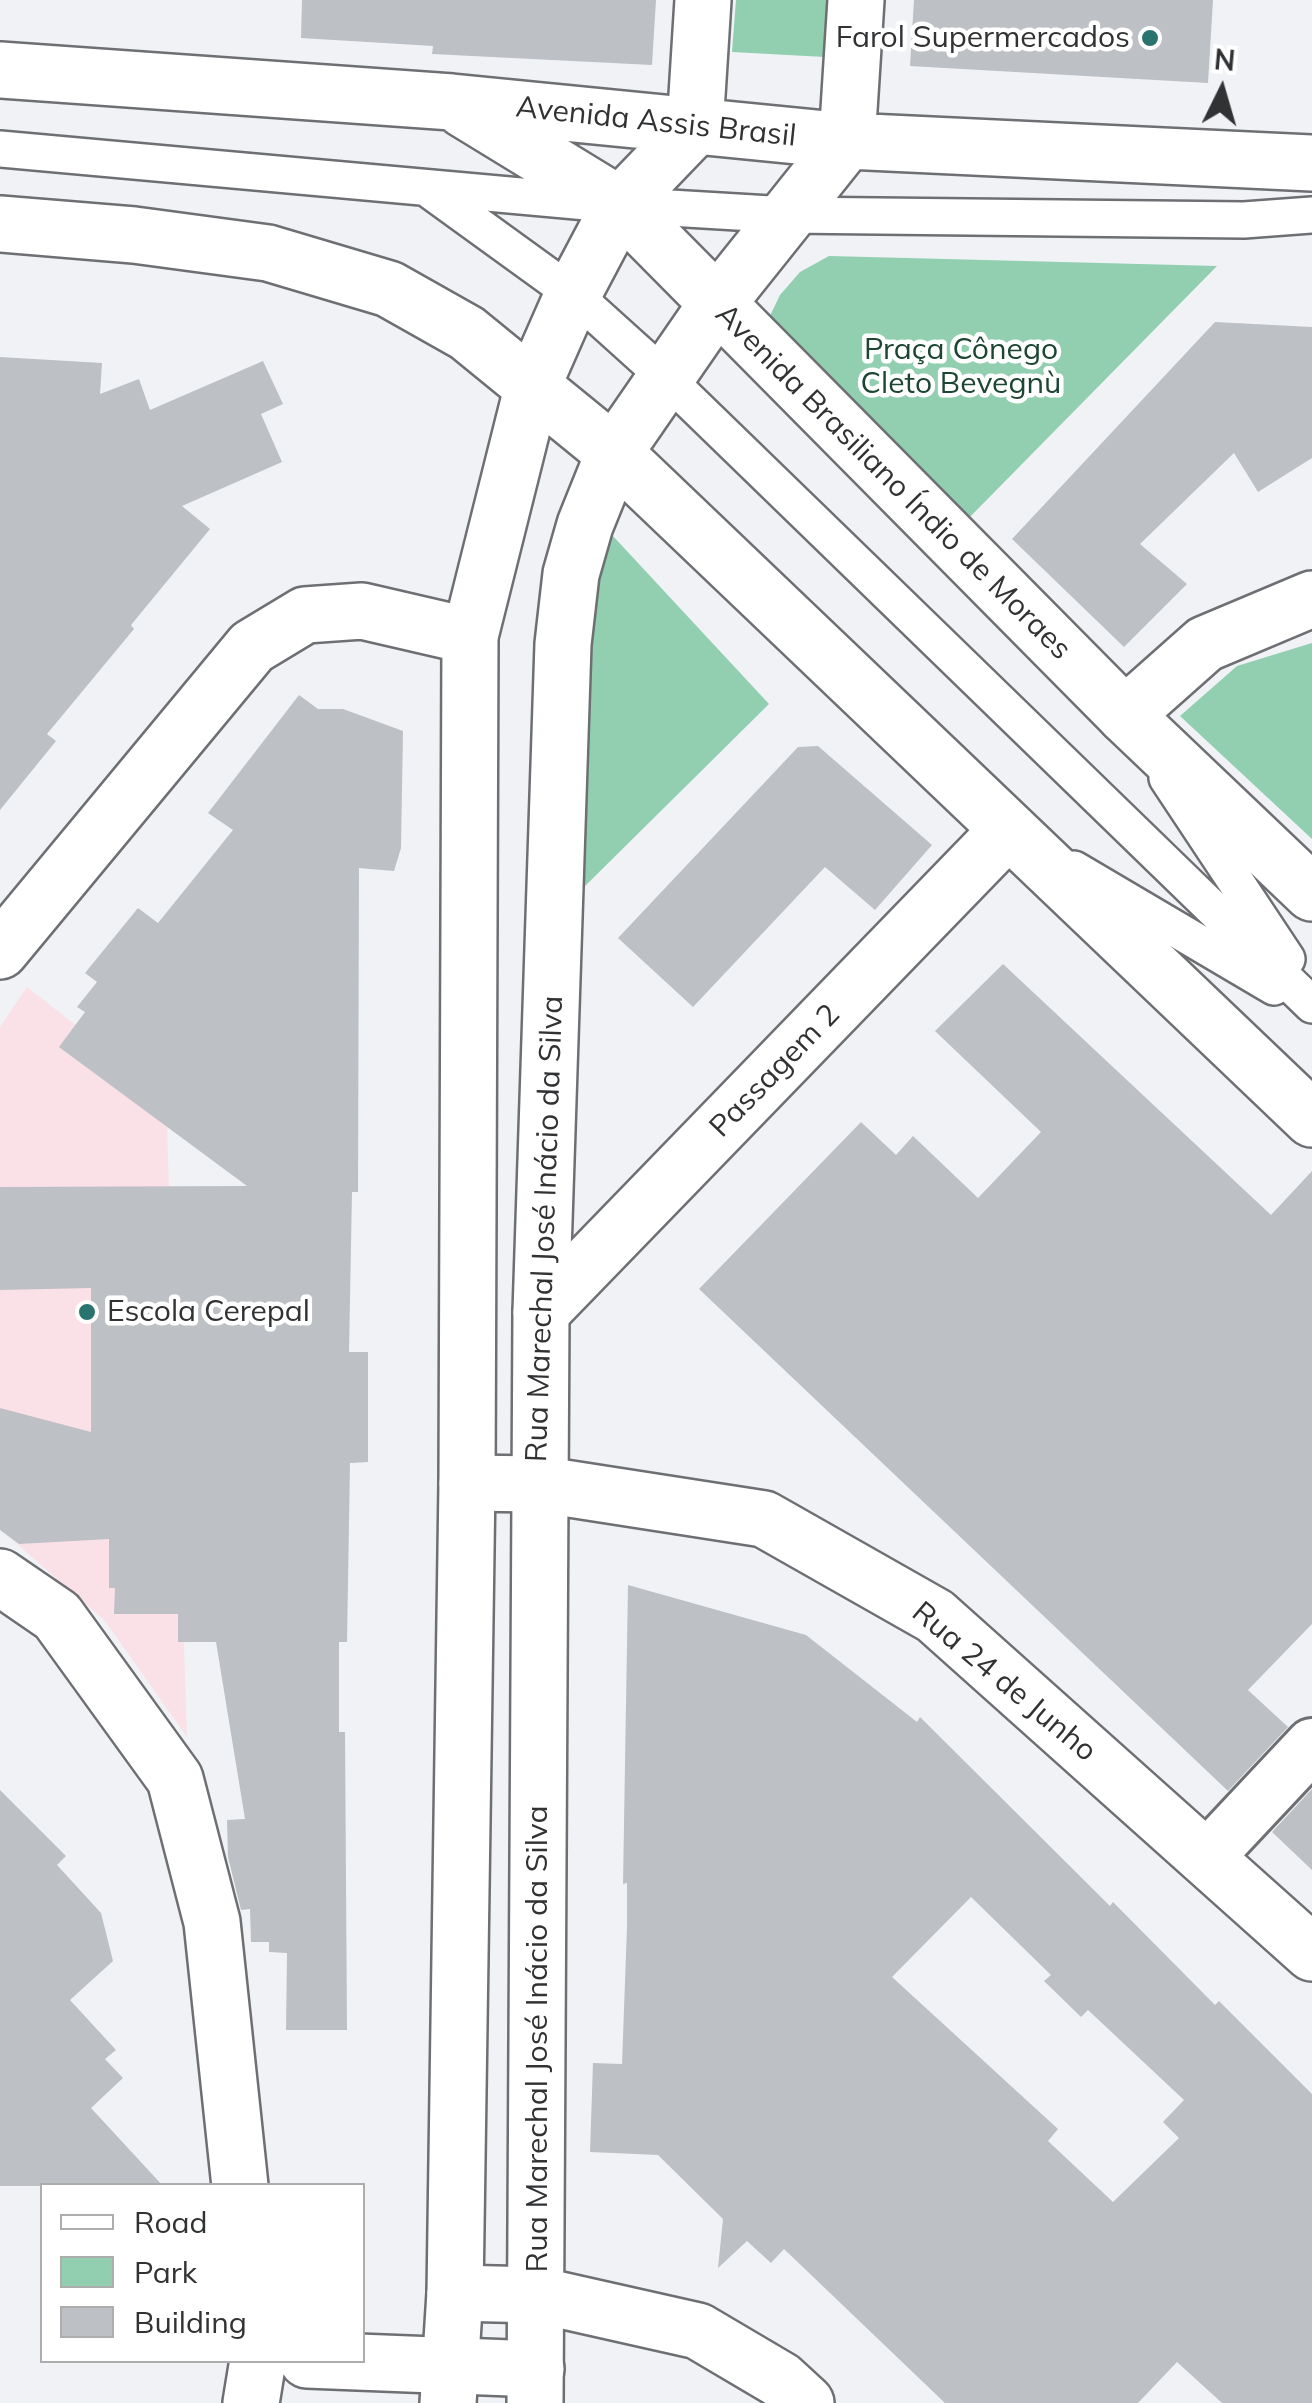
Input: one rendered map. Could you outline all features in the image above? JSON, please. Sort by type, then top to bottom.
[{"type":"main road","points":[[449,2385],[455,2293],[467,1483],[470,636],[534,385],[573,294],[620,206],[695,127],[703,0]]},
{"type":"main road","points":[[847,141],[856,0]]},
{"type":"main road","name":"Avenida Assis Brasil","points":[[0,70],[452,102],[847,141],[1312,163]]},
{"type":"main road","name":"Avenida Brasiliano Índio de Moraes","points":[[452,102],[620,206],[1125,715],[1312,893]]},
{"type":"main road","name":"Rua Marechal José Inácio da Silva","points":[[536,2386],[541,1312],[563,644],[571,574],[614,453],[716,305],[847,141]]},
{"type":"main road","points":[[0,224],[268,252],[389,289],[467,333],[614,453],[1312,1118]]},
{"type":"main road","points":[[1125,715],[1204,644],[1312,599]]},
{"type":"main road","points":[[0,951],[252,647],[304,616],[362,612],[470,636]]},
{"type":"main road","name":"Passagem 2","points":[[541,1312],[1008,830]]},
{"type":"main road","name":"Rua 24 de Junho","points":[[467,1483],[538,1484],[764,1519],[935,1616],[1312,1953]]},
{"type":"main road","points":[[0,1578],[57,1616],[175,1779],[212,1922],[240,2183]]},
{"type":"main road","points":[[455,2293],[538,2295],[698,2331],[780,2380],[806,2403]]},
{"type":"main road","points":[[272,2371],[449,2385],[536,2386]]},
{"type":"street","points":[[1206,1858],[1312,1745]]},
{"type":"lane","points":[[0,149],[620,206],[786,215],[1244,220],[1312,215]]},
{"type":"lane","points":[[427,188],[573,294],[664,377],[1312,1004]]},
{"type":"lane","points":[[1125,715],[1312,1004]]},
{"type":"lane","points":[[1008,830],[1312,1004]]},
{"type":"shaded area","name":"Escola Cerepal","points":[[27,987],[166,1096],[187,1737],[105,1621],[0,1529],[0,1027]]},
{"type":"green space","points":[[736,0],[828,0],[825,57],[732,52]]},
{"type":"green space","name":"Praça Cônego Cleto Bevegnù","points":[[829,256],[1217,266],[962,525],[766,324],[780,295],[800,272]]},
{"type":"green space","points":[[612,535],[769,704],[581,890],[589,583]]},
{"type":"green space","points":[[1312,643],[1312,839],[1180,716],[1237,666]]},
{"type":"building","points":[[302,0],[656,0],[652,65],[432,54],[433,46],[301,38]]},
{"type":"building","points":[[914,0],[1213,0],[1208,83],[910,66]]},
{"type":"building","points":[[1215,322],[1312,327],[1312,458],[1258,492],[1234,453],[1140,544],[1187,584],[1124,647],[1012,539]]},
{"type":"building","points":[[0,357],[102,363],[100,394],[139,379],[150,410],[263,361],[283,404],[261,414],[282,462],[182,506],[210,529],[47,734],[56,741],[0,810]]},
{"type":"building","points":[[299,695],[318,709],[343,709],[403,731],[401,848],[394,871],[359,868],[358,1192],[352,1192],[349,1352],[368,1352],[368,1462],[350,1463],[347,1642],[339,1642],[339,1732],[345,1732],[347,2030],[286,2030],[287,1953],[269,1952],[269,1942],[251,1942],[250,1909],[241,1910],[228,1857],[227,1820],[245,1819],[216,1642],[178,1642],[178,1614],[114,1614],[115,1588],[109,1588],[109,1539],[19,1544],[0,1530],[0,1408],[91,1432],[91,1288],[0,1290],[0,1187],[247,1186],[59,1047],[85,1012],[77,1007],[97,982],[85,973],[138,908],[158,923],[233,830],[208,813]]},
{"type":"building","points":[[818,746],[932,845],[875,910],[825,867],[693,1007],[618,938],[798,747]]},
{"type":"building","points":[[1003,964],[1271,1215],[1312,1171],[1312,1624],[1248,1690],[1288,1727],[1228,1791],[699,1289],[861,1122],[896,1155],[913,1136],[978,1198],[1041,1132],[935,1031]]},
{"type":"building","points":[[628,1585],[806,1635],[917,1722],[920,1717],[1110,1906],[1113,1902],[1215,2005],[1219,2001],[1312,2094],[1312,2403],[1222,2403],[1177,2362],[1138,2403],[945,2403],[784,2249],[771,2263],[747,2241],[718,2268],[723,2219],[658,2155],[590,2152],[593,2063],[622,2064],[627,1927],[627,1883],[623,1884]],"holes":[[[971,1897],[1051,1975],[1044,1981],[1081,2017],[1088,2010],[1184,2100],[1163,2122],[1179,2138],[1113,2202],[1048,2141],[1058,2129],[892,1977]]]},
{"type":"building","points":[[1312,1789],[1312,1870],[1272,1832]]},
{"type":"building","points":[[0,1790],[66,1856],[57,1865],[101,1913],[113,1961],[70,2000],[116,2050],[105,2059],[123,2078],[91,2108],[160,2183],[0,2186]]},
{"type":"place","name":"Farol Supermercados","points":[[1150,38]]},
{"type":"place","name":"Escola Cerepal","points":[[87,1312]]}]
